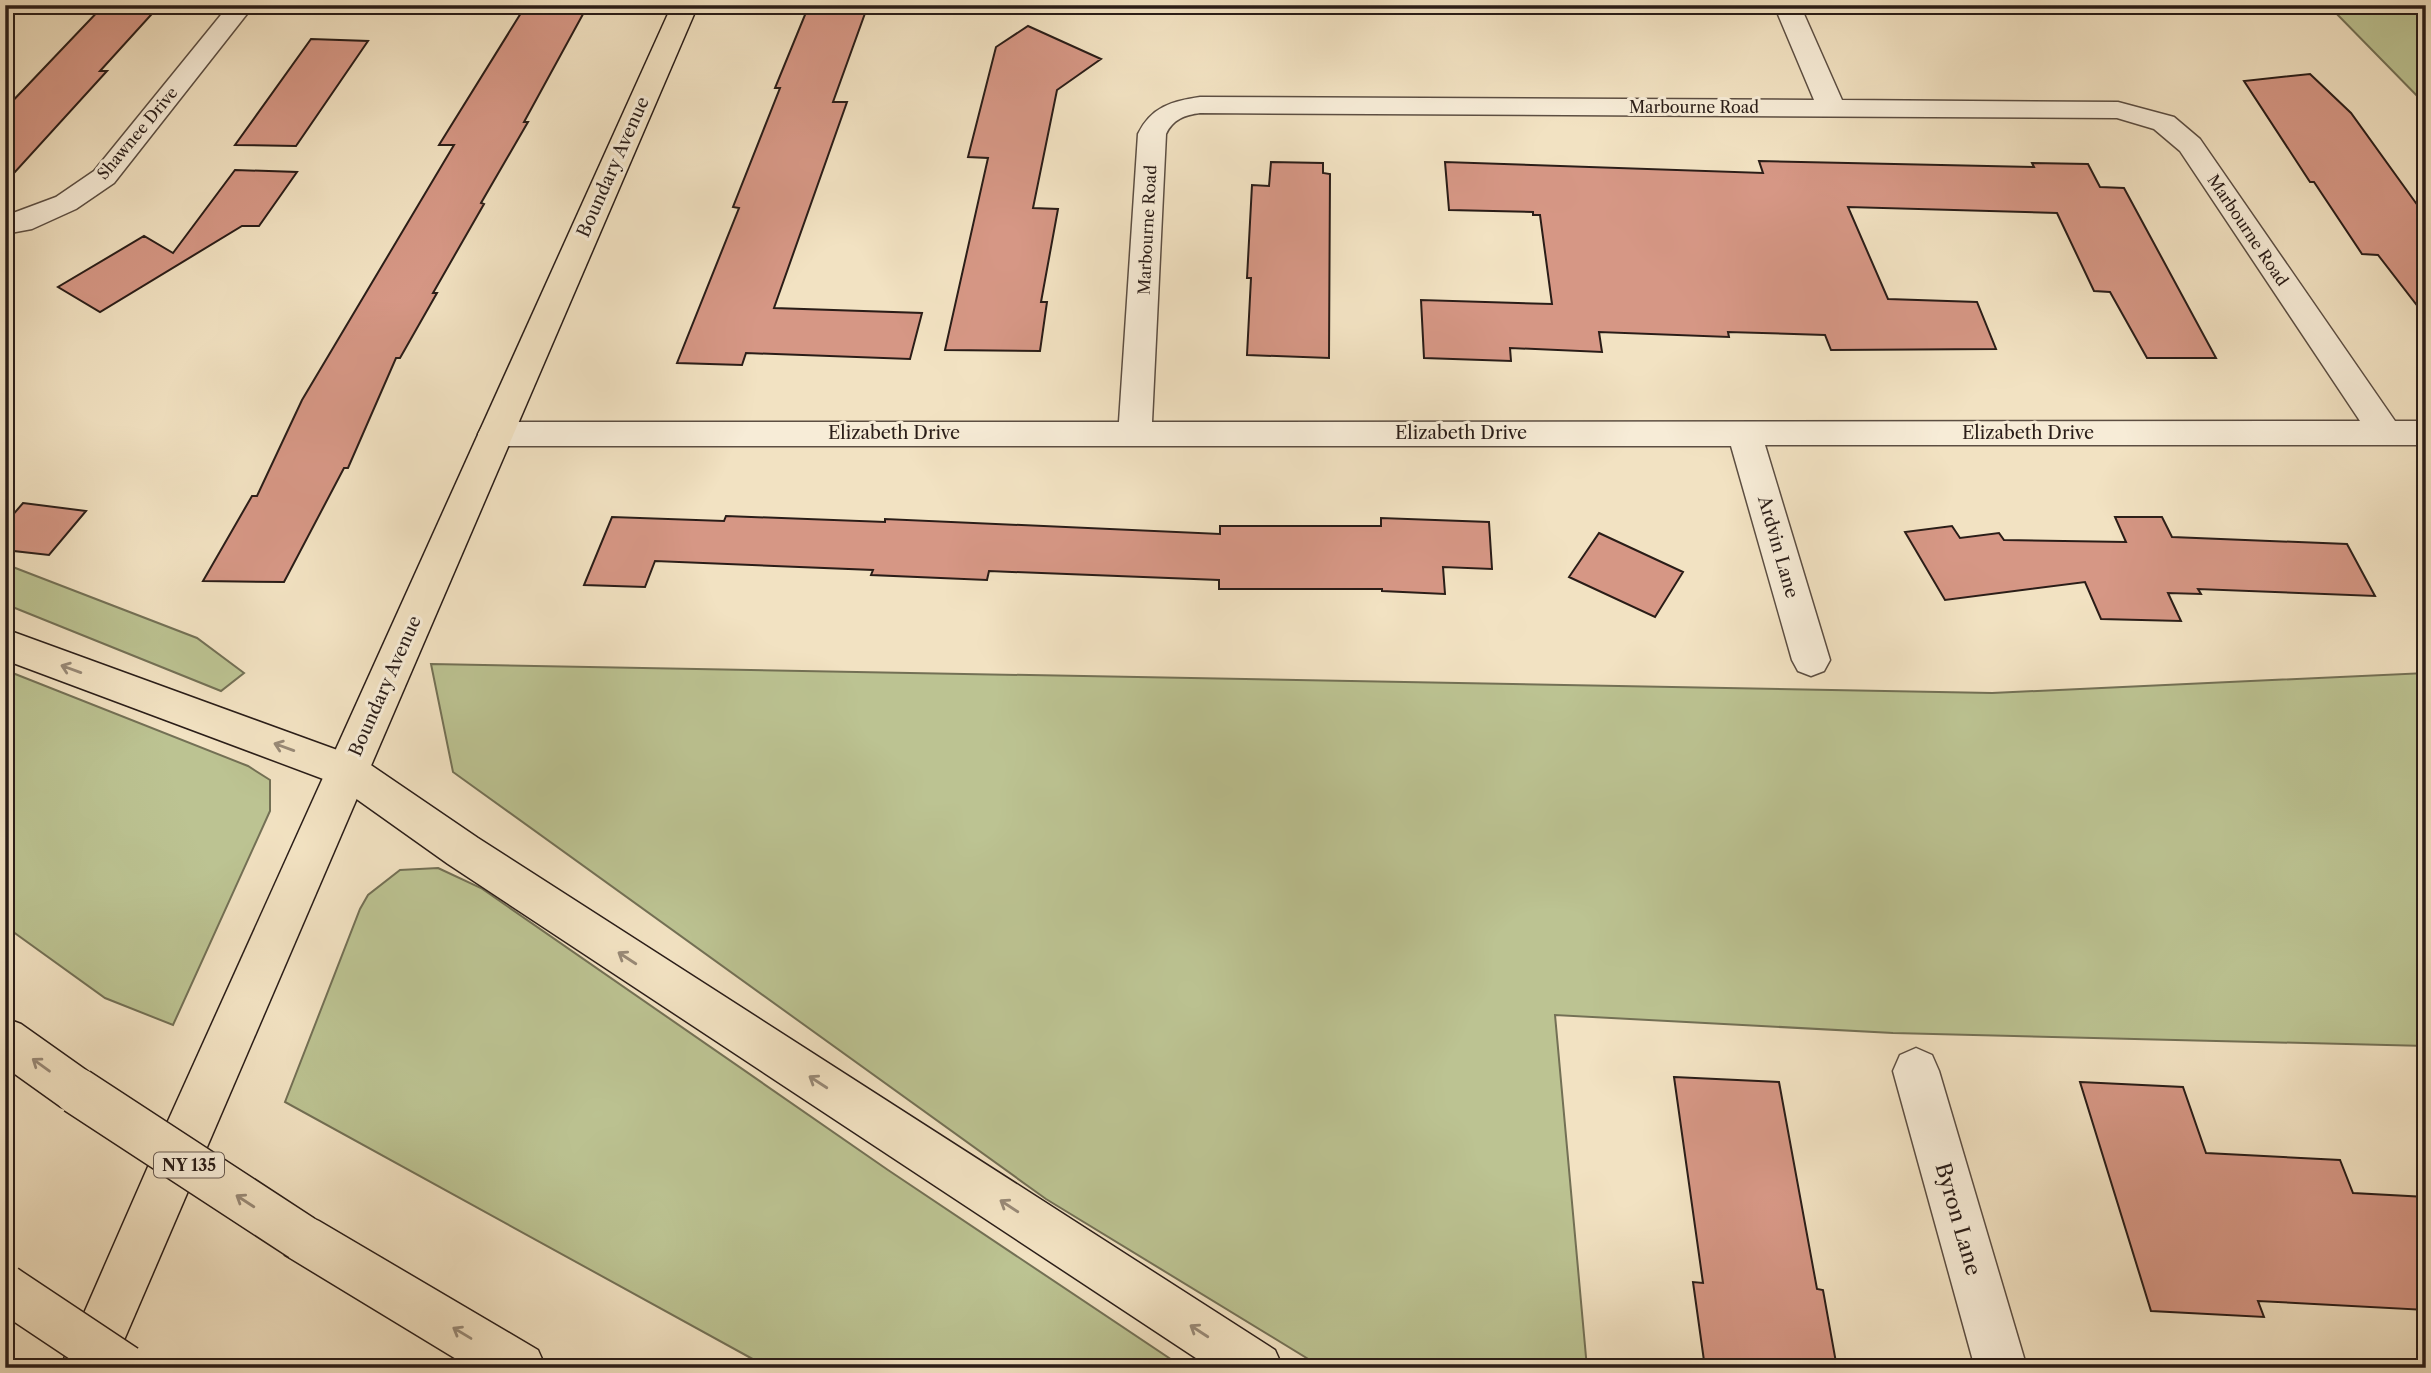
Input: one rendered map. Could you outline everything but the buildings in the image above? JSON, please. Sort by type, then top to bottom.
[{"type":"main road","name":"Boundary Avenue","points":[[86,1368],[685,5]]},
{"type":"main road","points":[[5,644],[348,771],[463,851],[1256,1368]]},
{"type":"main road","name":"NY 135","points":[[5,1040],[77,1091],[302,1238],[520,1368]]},
{"type":"main road","points":[[5,1288],[125,1368]]},
{"type":"street","name":"Shawnee Drive","points":[[5,225],[22,222],[66,203],[104,177],[242,5]]},
{"type":"street","points":[[1787,5],[1831,107]]},
{"type":"street","name":"Marbourne Road","points":[[1135,433],[1152,134],[1157,122],[1167,112],[1200,105],[2118,110],[2164,124],[2190,145],[2386,433]]},
{"type":"street","name":"Ardvin Lane","points":[[1744,433],[1811,660]]},
{"type":"street","name":"Elizabeth Drive","points":[[495,434],[2426,433]]},
{"type":"street","name":"Byron Lane","points":[[1916,1071],[2001,1368]]},
{"type":"green space","points":[[2328,5],[2426,5],[2426,105]]},
{"type":"green space","points":[[5,564],[197,638],[244,673],[221,691],[5,604]]},
{"type":"green space","points":[[431,664],[1992,693],[2426,673],[2426,1046],[1893,1033],[1555,1015],[1587,1368],[1323,1368],[1046,1199],[453,772]]},
{"type":"green space","points":[[5,670],[248,766],[270,780],[270,811],[173,1025],[105,998],[5,926]]},
{"type":"green space","points":[[438,868],[481,888],[888,1170],[1184,1368],[769,1368],[285,1102],[360,909],[368,895],[400,870]]}]
